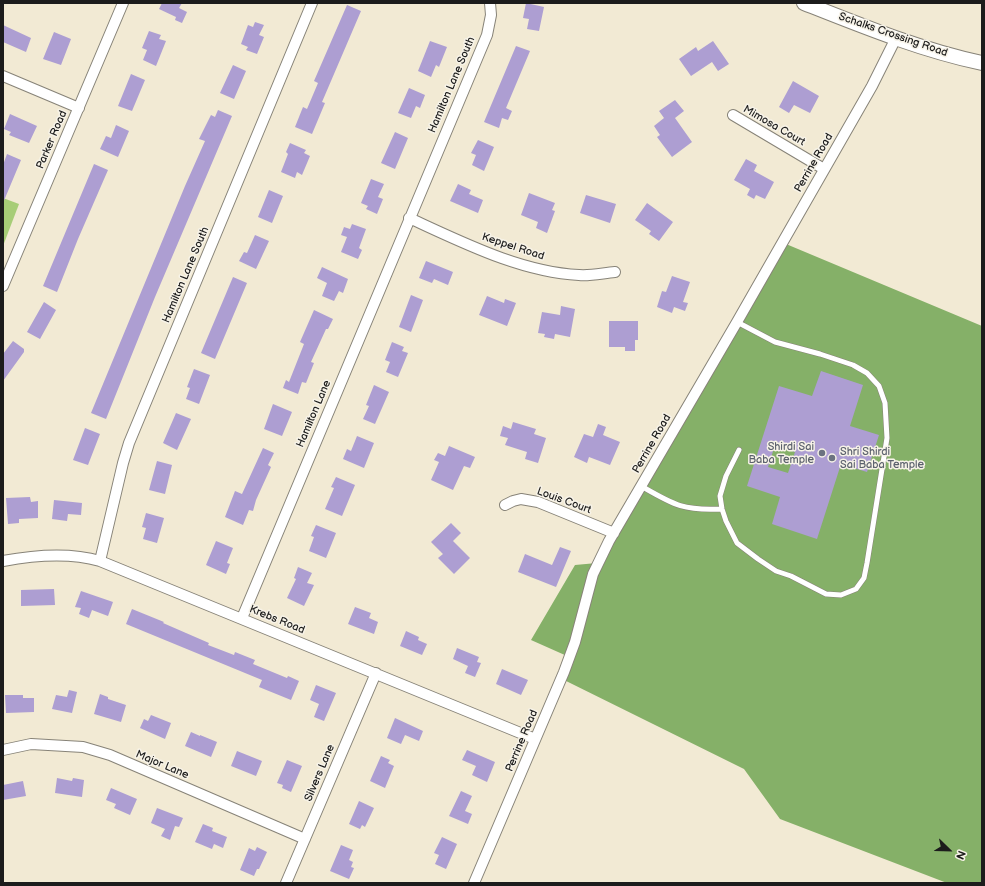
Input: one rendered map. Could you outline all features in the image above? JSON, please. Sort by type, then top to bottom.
[{"type":"street","name":"Parker Road","points":[[3,286],[123,3]]},
{"type":"street","name":"Hamilton Lane South","points":[[100,561],[129,443],[312,3]]},
{"type":"street","name":"Hamilton Lane South","points":[[409,218],[487,35],[491,15],[490,3]]},
{"type":"street","name":"Schalks Crossing Road","points":[[804,3],[896,38],[982,63]]},
{"type":"street","name":"Perrine Road","points":[[474,883],[564,672],[575,642],[593,574],[614,533],[872,86],[896,38]]},
{"type":"street","points":[[3,76],[79,108]]},
{"type":"street","name":"Mimosa Court","points":[[733,115],[824,169]]},
{"type":"street","name":"Keppel Road","points":[[409,218],[481,250],[520,264],[580,276],[615,272]]},
{"type":"street","name":"Hamilton Lane","points":[[242,618],[409,218]]},
{"type":"street","name":"Louis Court","points":[[505,504],[521,499],[538,502],[614,533]]},
{"type":"street","name":"Krebs Road","points":[[3,561],[41,556],[66,555],[100,561],[535,739]]},
{"type":"street","name":"Silvers Lane","points":[[286,883],[376,673]]},
{"type":"street","name":"Major Lane","points":[[3,750],[30,744],[83,748],[110,755],[305,840]]},
{"type":"lane","points":[[737,322],[775,342],[820,354],[853,365],[867,373],[879,386],[885,403],[887,438],[868,563],[864,578],[856,589],[841,595],[826,594],[791,576],[776,571],[737,543],[726,521],[720,496],[726,476],[738,450]]},
{"type":"lane","points":[[641,486],[669,502],[685,508],[702,510],[722,509]]},
{"type":"green space","points":[[3,198],[19,204],[3,246]]},
{"type":"green space","points":[[786,244],[982,326],[982,883],[947,883],[780,819],[744,769],[558,677],[567,656],[531,640],[575,565],[597,563]]},
{"type":"building","points":[[162,3],[182,3],[179,8],[187,12],[182,23],[175,20],[176,17],[159,9]]},
{"type":"building","points":[[526,3],[544,7],[539,31],[527,29],[529,19],[523,18]]},
{"type":"building","points":[[347,5],[361,11],[322,102],[325,103],[312,134],[295,127],[303,107],[307,109],[318,83],[314,81]]},
{"type":"building","points":[[255,22],[264,25],[259,35],[264,37],[257,54],[246,50],[248,47],[241,44],[248,25],[253,27]]},
{"type":"building","points":[[3,25],[31,38],[26,52],[3,42]]},
{"type":"building","points":[[149,31],[161,35],[159,39],[166,41],[156,66],[143,60],[147,50],[142,48]]},
{"type":"building","points":[[54,32],[71,39],[61,65],[43,59]]},
{"type":"building","points":[[430,41],[447,47],[439,67],[436,65],[431,77],[418,71]]},
{"type":"building","points":[[713,41],[729,64],[718,71],[712,62],[691,76],[679,59],[696,47],[698,51]]},
{"type":"building","points":[[516,46],[530,51],[506,108],[512,111],[508,120],[502,118],[499,128],[484,122]]},
{"type":"building","points":[[233,65],[246,71],[234,99],[220,93]]},
{"type":"building","points":[[131,74],[145,80],[132,111],[118,106]]},
{"type":"building","points":[[793,81],[819,96],[810,113],[794,105],[789,113],[779,107]]},
{"type":"building","points":[[409,88],[425,95],[420,108],[416,106],[411,118],[398,113]]},
{"type":"building","points":[[675,100],[684,111],[675,118],[692,142],[672,157],[657,137],[660,135],[654,126],[664,118],[659,111]]},
{"type":"building","points":[[218,110],[232,116],[155,297],[106,419],[91,413],[205,141],[199,139],[211,115],[215,117]]},
{"type":"building","points":[[10,114],[37,126],[29,143],[9,135],[11,132],[4,129]]},
{"type":"building","points":[[116,125],[129,131],[118,157],[100,149],[106,136],[111,138]]},
{"type":"building","points":[[395,132],[408,138],[395,169],[381,163]]},
{"type":"building","points":[[478,140],[494,147],[484,171],[472,165],[476,155],[471,153]]},
{"type":"building","points":[[290,143],[306,150],[304,153],[310,156],[302,175],[297,172],[295,178],[281,172],[288,154],[286,152]]},
{"type":"building","points":[[7,154],[21,160],[3,203],[3,165]]},
{"type":"building","points":[[746,159],[757,165],[754,171],[774,182],[765,199],[756,195],[754,199],[747,195],[750,189],[734,180]]},
{"type":"building","points":[[94,164],[108,170],[57,292],[43,286]]},
{"type":"building","points":[[371,179],[384,184],[378,197],[383,199],[377,214],[366,209],[368,206],[361,203]]},
{"type":"building","points":[[458,184],[471,190],[469,194],[483,200],[478,213],[450,201]]},
{"type":"building","points":[[269,190],[283,196],[272,223],[258,217]]},
{"type":"building","points":[[529,193],[555,203],[552,210],[555,211],[547,233],[536,228],[538,222],[521,215]]},
{"type":"building","points":[[586,195],[616,204],[610,223],[580,213]]},
{"type":"building","points":[[647,203],[673,222],[659,241],[649,234],[651,231],[635,220]]},
{"type":"building","points":[[352,224],[366,229],[359,248],[362,250],[358,259],[341,252],[347,237],[341,235],[344,227],[350,229]]},
{"type":"building","points":[[255,235],[269,241],[256,269],[239,261],[244,252],[247,253]]},
{"type":"building","points":[[426,261],[453,272],[448,285],[434,279],[432,283],[419,278]]},
{"type":"building","points":[[322,267],[348,279],[343,293],[339,291],[334,301],[322,296],[327,283],[317,278]]},
{"type":"building","points":[[672,276],[690,282],[683,302],[688,303],[685,311],[674,307],[672,313],[657,307],[662,291],[666,292]]},
{"type":"building","points":[[233,277],[247,283],[215,359],[201,353]]},
{"type":"building","points":[[411,295],[423,300],[411,332],[399,327]]},
{"type":"building","points":[[487,296],[504,303],[505,299],[516,303],[507,326],[479,315]]},
{"type":"building","points":[[44,302],[56,310],[40,339],[27,332]]},
{"type":"building","points":[[561,306],[575,309],[570,337],[555,334],[554,339],[544,337],[545,334],[538,333],[542,312],[560,315]]},
{"type":"building","points":[[314,310],[333,319],[328,329],[326,329],[311,362],[314,363],[306,383],[302,382],[298,394],[283,388],[286,380],[289,382],[304,344],[300,342]]},
{"type":"building","points":[[609,321],[638,321],[638,340],[635,340],[635,351],[625,351],[625,347],[609,347]]},
{"type":"building","points":[[13,341],[24,349],[24,352],[3,381],[3,354]]},
{"type":"building","points":[[392,342],[404,347],[402,351],[408,353],[398,377],[386,372],[390,362],[385,360]]},
{"type":"building","points":[[194,369],[210,375],[199,404],[186,399],[190,388],[187,387]]},
{"type":"building","name":"Shri Shirdi Sai Baba Temple","points":[[821,371],[863,385],[850,426],[879,435],[867,472],[841,464],[817,539],[772,524],[780,497],[747,486],[779,386],[812,396]],"holes":[[[775,445],[795,452],[788,473],[768,467]]]},
{"type":"building","points":[[374,385],[389,392],[375,424],[363,419],[369,406],[366,405]]},
{"type":"building","points":[[273,404],[292,412],[282,436],[264,429]]},
{"type":"building","points":[[176,413],[191,419],[177,450],[163,443]]},
{"type":"building","points":[[513,422],[536,429],[534,434],[546,438],[538,463],[525,459],[527,452],[505,445],[508,438],[500,436],[503,426],[511,429]]},
{"type":"building","points":[[598,424],[606,427],[603,435],[620,442],[610,465],[589,457],[587,463],[574,457],[584,434],[593,437]]},
{"type":"building","points":[[85,428],[100,434],[88,465],[73,460]]},
{"type":"building","points":[[357,436],[374,443],[364,468],[343,459],[347,449],[351,451]]},
{"type":"building","points":[[449,446],[475,457],[470,468],[464,466],[453,490],[431,480],[439,462],[434,460],[438,453],[445,456]]},
{"type":"building","points":[[263,448],[274,453],[268,465],[271,467],[256,500],[253,511],[249,510],[243,525],[225,517],[235,491],[242,494]]},
{"type":"building","points":[[157,461],[172,465],[165,494],[149,490]]},
{"type":"building","points":[[336,477],[355,485],[342,516],[325,509],[334,488],[331,487]]},
{"type":"building","points":[[30,497],[31,502],[38,501],[38,518],[19,519],[19,523],[8,524],[6,498]]},
{"type":"building","points":[[54,500],[82,503],[81,515],[68,514],[67,521],[52,519]]},
{"type":"building","points":[[146,513],[164,518],[157,543],[143,539],[146,528],[142,527]]},
{"type":"building","points":[[451,523],[461,533],[453,541],[470,558],[454,574],[438,558],[443,554],[431,542]]},
{"type":"building","points":[[316,525],[336,533],[326,558],[309,551],[314,537],[311,536]]},
{"type":"building","points":[[216,541],[233,548],[227,563],[230,564],[226,574],[206,565]]},
{"type":"building","points":[[560,547],[571,551],[556,587],[518,572],[525,554],[552,565]]},
{"type":"building","points":[[298,567],[312,573],[307,583],[314,585],[304,606],[287,598],[296,579],[294,578]]},
{"type":"building","points":[[54,589],[55,605],[21,606],[21,590]]},
{"type":"building","points":[[81,591],[113,602],[108,616],[92,610],[89,618],[79,614],[81,608],[75,607]]},
{"type":"building","points":[[355,607],[371,613],[369,618],[378,622],[374,634],[348,624]]},
{"type":"building","points":[[132,609],[209,643],[208,645],[234,655],[235,652],[255,660],[253,664],[287,678],[288,676],[299,681],[291,700],[259,687],[262,680],[126,624]]},
{"type":"building","points":[[406,631],[419,637],[418,640],[427,644],[422,655],[400,646]]},
{"type":"building","points":[[457,648],[479,657],[477,662],[481,663],[475,677],[465,673],[468,666],[453,659]]},
{"type":"building","points":[[502,669],[528,680],[521,695],[496,684]]},
{"type":"building","points":[[316,685],[336,693],[324,721],[314,717],[319,704],[310,700]]},
{"type":"building","points":[[69,690],[77,692],[72,713],[52,709],[56,695],[67,697]]},
{"type":"building","points":[[100,694],[108,697],[108,699],[126,705],[121,722],[94,714]]},
{"type":"building","points":[[5,695],[23,695],[23,698],[34,698],[34,712],[6,713]]},
{"type":"building","points":[[151,715],[171,723],[165,739],[140,728],[144,719],[148,721]]},
{"type":"building","points":[[395,718],[423,731],[419,741],[405,735],[401,744],[387,738]]},
{"type":"building","points":[[191,732],[217,742],[211,757],[185,746]]},
{"type":"building","points":[[467,750],[495,762],[487,782],[472,775],[476,766],[462,760]]},
{"type":"building","points":[[237,751],[262,761],[256,776],[231,766]]},
{"type":"building","points":[[381,756],[390,760],[388,763],[394,766],[385,788],[370,781]]},
{"type":"building","points":[[287,760],[302,766],[291,792],[282,788],[283,785],[277,783]]},
{"type":"building","points":[[57,778],[72,781],[73,778],[84,780],[82,797],[55,793]]},
{"type":"building","points":[[23,781],[26,796],[3,800],[3,785]]},
{"type":"building","points":[[111,788],[137,799],[130,815],[114,808],[116,804],[106,800]]},
{"type":"building","points":[[461,791],[472,796],[465,811],[472,814],[468,824],[449,816]]},
{"type":"building","points":[[359,801],[374,808],[365,827],[362,825],[360,829],[349,824]]},
{"type":"building","points":[[157,808],[183,818],[179,827],[175,826],[170,840],[161,836],[165,829],[151,823]]},
{"type":"building","points":[[203,824],[213,828],[212,831],[227,837],[223,848],[214,844],[212,849],[195,842]]},
{"type":"building","points":[[442,837],[457,844],[446,869],[435,864],[439,855],[434,853]]},
{"type":"building","points":[[341,845],[353,850],[349,860],[353,862],[351,867],[354,868],[349,879],[330,871]]},
{"type":"building","points":[[257,847],[267,852],[254,876],[240,870],[249,848],[255,851]]},
{"type":"place","name":"Shirdi Sai Baba Temple","points":[[822,453]]},
{"type":"place","name":"Shri Shirdi Sai Baba Temple","points":[[832,458]]}]
